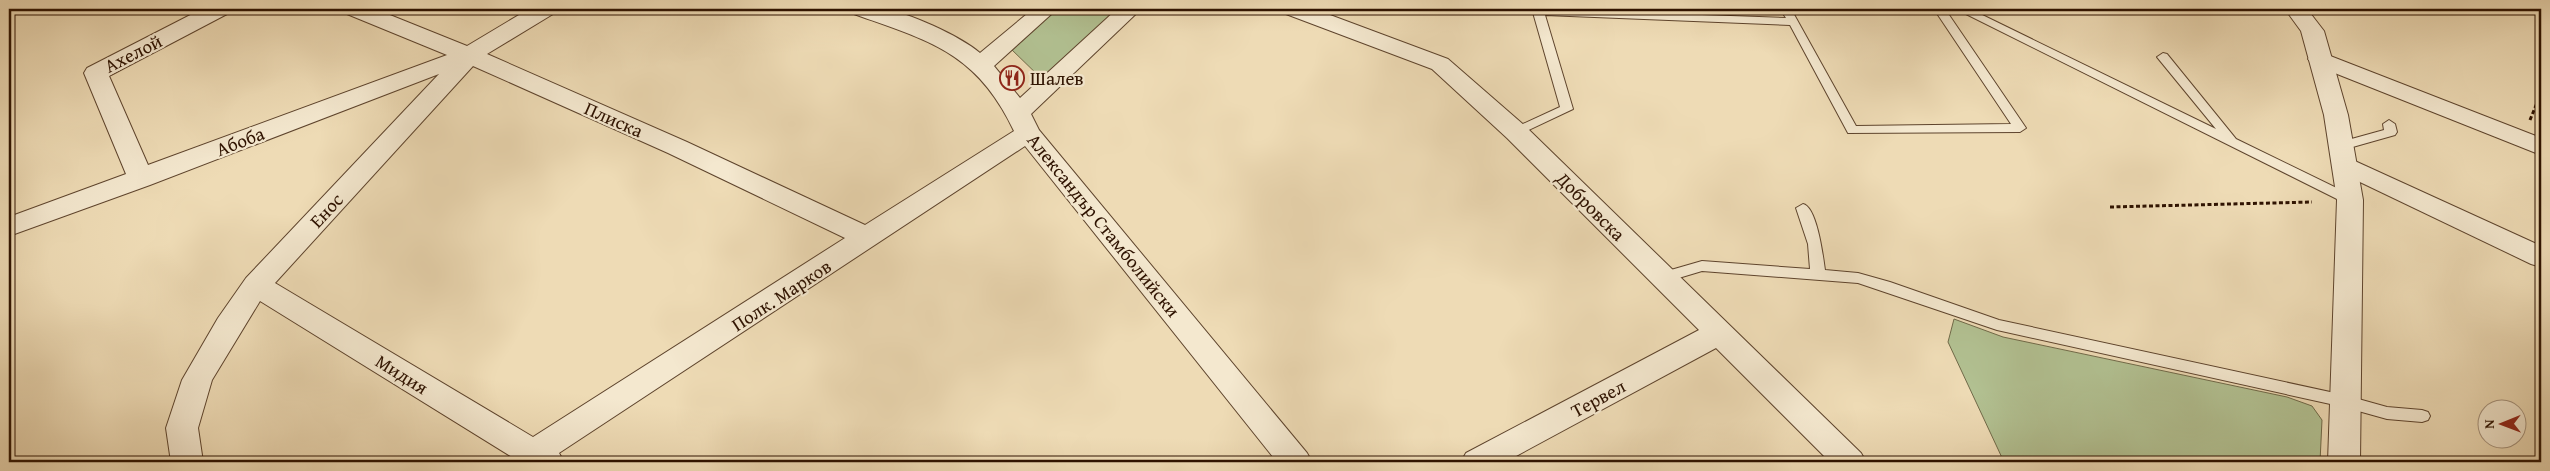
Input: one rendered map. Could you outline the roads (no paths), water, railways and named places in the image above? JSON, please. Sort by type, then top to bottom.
[{"type":"street","name":"Ахелой","points":[[140,179],[96,73],[219,9]]},
{"type":"street","name":"Плиска","points":[[355,9],[471,54],[723,168],[868,238]]},
{"type":"street","name":"Енос","points":[[188,462],[182,428],[197,380],[228,326],[256,285],[471,54],[545,9]]},
{"type":"street","name":"Александър Стамболийски","points":[[862,9],[940,37],[981,66],[1296,462]]},
{"type":"street","points":[[981,66],[1046,9]]},
{"type":"street","name":"Полк. Марков","points":[[540,458],[868,238],[1024,122],[1130,9]]},
{"type":"street","name":"Добровска","points":[[1294,9],[1322,14],[1440,64],[1516,132],[1850,462]]},
{"type":"street","points":[[2296,9],[2312,31],[2320,59],[2344,155],[2350,200],[2344,462]]},
{"type":"street","name":"Абоба","points":[[9,227],[471,54]]},
{"type":"street","points":[[2320,59],[2532,143]]},
{"type":"street","points":[[2344,155],[2541,257]]},
{"type":"street","name":"Мидия","points":[[256,285],[540,458]]},
{"type":"street","name":"Тервел","points":[[1477,462],[1719,333]]},
{"type":"lane","points":[[1734,9],[1740,20]]},
{"type":"lane","points":[[1786,9],[1852,130],[2020,128],[1940,9]]},
{"type":"lane","points":[[1962,9],[2350,200]]},
{"type":"lane","points":[[1516,132],[1567,109],[1538,10],[1794,22]]},
{"type":"lane","points":[[2162,57],[2233,143]]},
{"type":"lane","points":[[2344,155],[2391,132],[2389,124]]},
{"type":"lane","points":[[1803,208],[1815,244],[1818,275]]},
{"type":"lane","points":[[1662,278],[1702,266],[1858,278],[1890,287],[1997,325],[2344,401],[2387,413],[2422,416]]},
{"type":"place","name":"Шалев","points":[[1012,78]]}]
